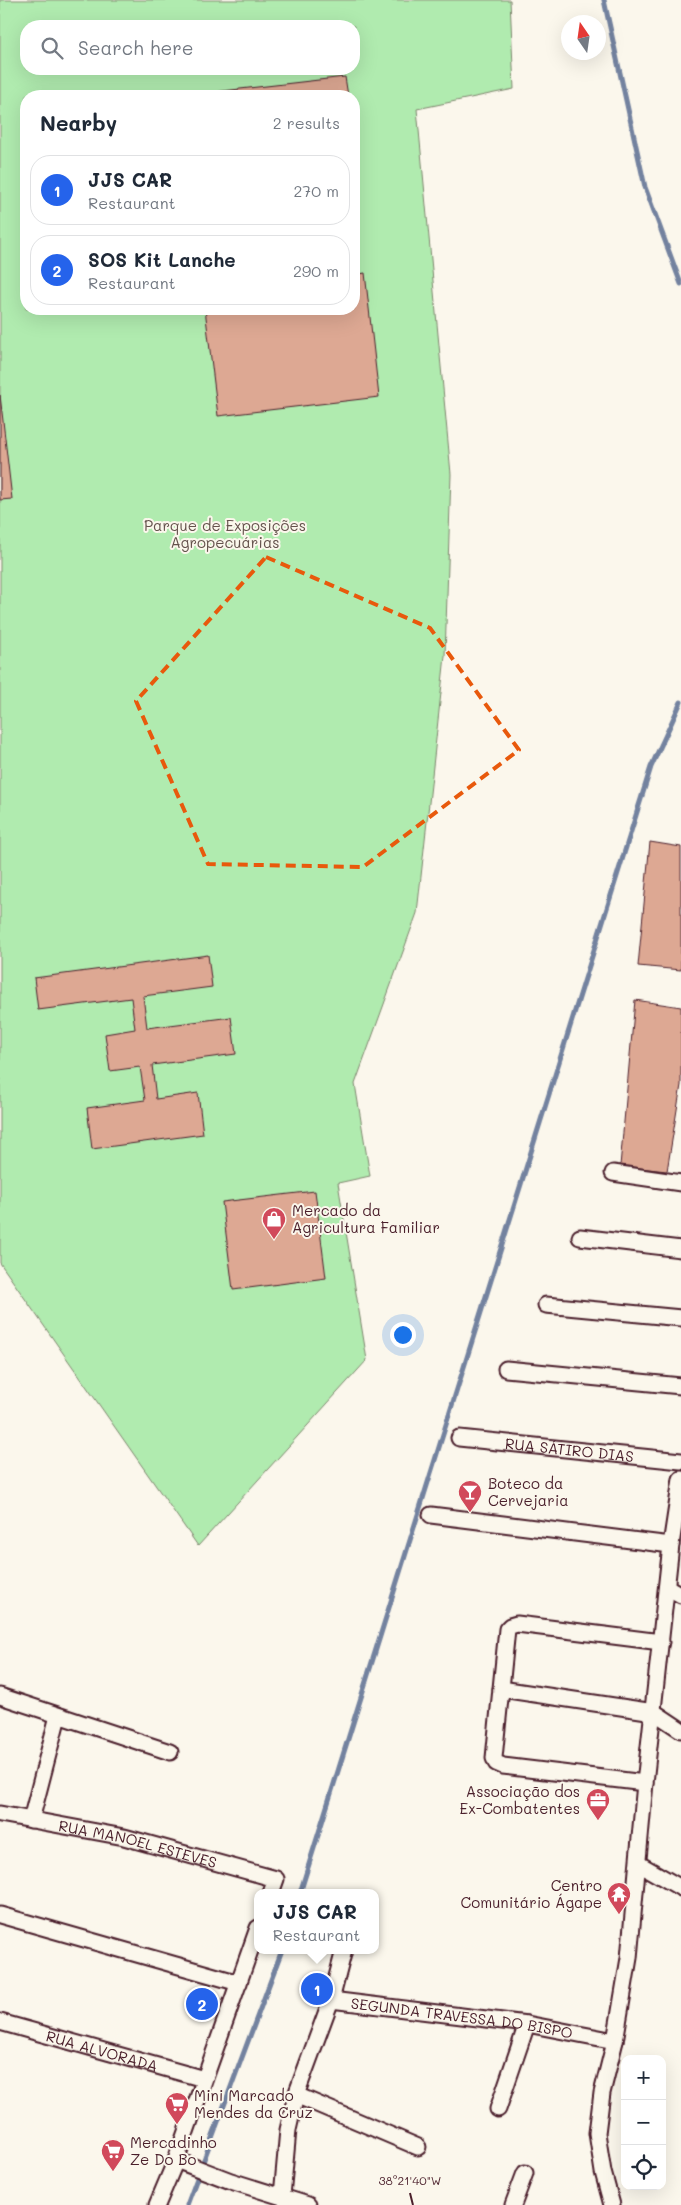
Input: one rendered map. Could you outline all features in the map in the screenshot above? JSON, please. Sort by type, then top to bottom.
[{"type":"street","points":[[613,1173],[681,1183]]},
{"type":"street","points":[[580,1237],[681,1249]]},
{"type":"street","points":[[546,1305],[681,1318]]},
{"type":"street","points":[[506,1369],[681,1386]]},
{"type":"street","name":"RUA SÁTIRO DIAS","points":[[459,1438],[681,1461]]},
{"type":"street","points":[[612,2205],[603,2172],[597,2133],[602,2093],[615,2041],[629,1958],[666,1587],[681,1479]]},
{"type":"street","points":[[430,1514],[671,1545]]},
{"type":"street","points":[[666,1587],[681,1595]]},
{"type":"street","points":[[645,1783],[503,1766],[496,1763],[494,1758],[507,1629],[517,1624],[661,1642]]},
{"type":"street","points":[[501,1689],[654,1712],[681,1730]]},
{"type":"street","points":[[0,1696],[170,1752]]},
{"type":"street","points":[[31,1820],[58,1716]]},
{"type":"street","name":"RUA MANOEL ESTEVES","points":[[0,1814],[124,1837],[273,1886]]},
{"type":"street","points":[[639,1864],[681,1888]]},
{"type":"street","points":[[0,1915],[238,1983]]},
{"type":"street","points":[[156,2205],[181,2162],[204,2079],[254,1939]]},
{"type":"street","points":[[331,2000],[343,1954]]},
{"type":"street","name":"SEGUNDA TRAVESSA DO BISPO","points":[[282,2196],[288,2130],[296,2095],[331,2000],[527,2024],[615,2041]]},
{"type":"street","name":"RUA ALVORADA","points":[[0,2022],[204,2079]]},
{"type":"street","points":[[498,2108],[527,2024]]},
{"type":"street","points":[[296,2095],[418,2147]]},
{"type":"street","points":[[181,2162],[308,2205]]},
{"type":"street","points":[[513,2205],[525,2173]]},
{"type":"highlighted area","points":[[266,557],[430,628],[519,750],[363,867],[208,864],[136,701]]},
{"type":"green space","name":"Parque de Exposições Agropecuárias","points":[[0,0],[510,0],[514,89],[417,109],[451,474],[445,656],[417,913],[355,1084],[370,1176],[338,1183],[367,1360],[198,1546],[0,1263]]},
{"type":"building","points":[[345,77],[347,90],[231,90]]},
{"type":"building","points":[[365,273],[379,397],[218,416],[206,315],[360,315],[360,274]]},
{"type":"building","points":[[0,395],[12,499],[0,500]]},
{"type":"building","points":[[650,842],[681,847],[681,970],[638,966]]},
{"type":"building","points":[[208,955],[212,987],[143,996],[147,1028],[231,1017],[236,1054],[152,1065],[156,1099],[198,1093],[203,1134],[92,1149],[87,1108],[145,1100],[140,1067],[110,1071],[105,1034],[135,1029],[131,998],[38,1010],[34,978]]},
{"type":"building","points":[[635,1000],[681,1007],[681,1085],[667,1171],[620,1166]]},
{"type":"building","name":"Mercado da Agricultura Familiar","points":[[315,1191],[326,1278],[233,1290],[222,1202]]},
{"type":"waterway","points":[[604,0],[645,187],[681,284]]},
{"type":"waterway","points":[[301,1889],[651,767],[681,702]]},
{"type":"waterway","points":[[187,2205],[281,1954]]},
{"type":"place","name":"Mercado da Agricultura Familiar","points":[[274,1240]]},
{"type":"place","name":"Boteco da Cervejaria","points":[[470,1513]]},
{"type":"place","name":"Associação dos Ex-Combatentes","points":[[598,1821]]},
{"type":"place","name":"Centro Comunitário Ágape","points":[[619,1915]]},
{"type":"place","name":"JJS CAR","points":[[317,1989]]},
{"type":"place","name":"SOS Kit Lanche","points":[[202,2004]]},
{"type":"place","name":"Mini Marcado Mendes da Cruz","points":[[177,2125]]},
{"type":"place","name":"Mercadinho Ze Do Bo","points":[[113,2172]]}]
